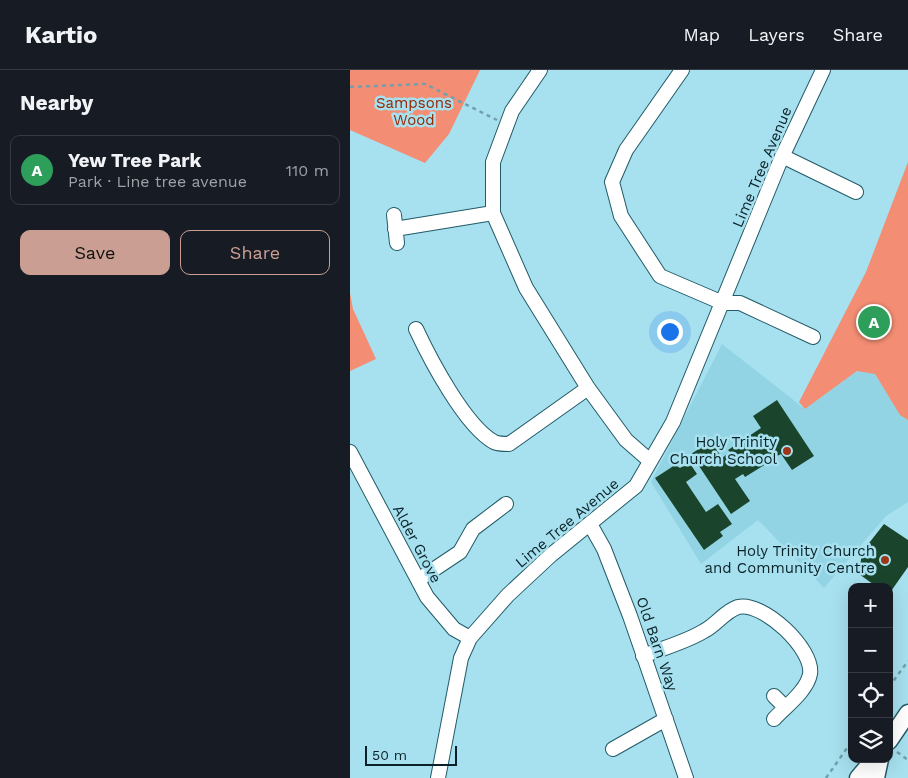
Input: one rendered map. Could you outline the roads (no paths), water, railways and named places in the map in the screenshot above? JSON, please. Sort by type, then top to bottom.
[{"type":"main road","points":[[893,744],[908,713]]},
{"type":"main road","points":[[858,778],[871,763]]},
{"type":"main road","points":[[876,778],[879,763]]},
{"type":"street","points":[[540,70],[512,111],[493,162],[493,213],[526,288],[588,388],[626,440],[650,461]]},
{"type":"street","points":[[682,70],[626,150],[612,182],[621,216],[660,276],[723,303],[740,303],[813,337]]},
{"type":"street","name":"Lime Tree Avenue","points":[[438,778],[461,658],[470,638],[508,595],[636,486],[673,422],[782,156],[823,70]]},
{"type":"street","points":[[782,156],[856,192]]},
{"type":"street","points":[[395,229],[493,213]]},
{"type":"street","points":[[416,329],[438,374],[482,433],[495,443],[509,444],[588,388]]},
{"type":"street","name":"Alder Grove","points":[[350,452],[427,597],[454,629],[470,638]]},
{"type":"street","points":[[418,580],[460,552],[473,529],[506,504]]},
{"type":"street","name":"Old Barn Way","points":[[590,524],[604,549],[686,778]]},
{"type":"street","points":[[643,656],[703,632],[730,610],[739,607],[752,607],[759,610],[785,630],[804,650],[811,666],[806,684],[774,719]]},
{"type":"street","points":[[774,696],[785,707]]},
{"type":"street","points":[[613,749],[666,719]]},
{"type":"place","name":"Yew Tree Park","points":[[874,322]]},
{"type":"place","name":"Holy Trinity Church School","points":[[787,451]]},
{"type":"place","name":"Holy Trinity Church and Community Centre","points":[[885,560]]},
{"type":"park label","name":"Sampsons Wood","points":[[414,112]]}]
